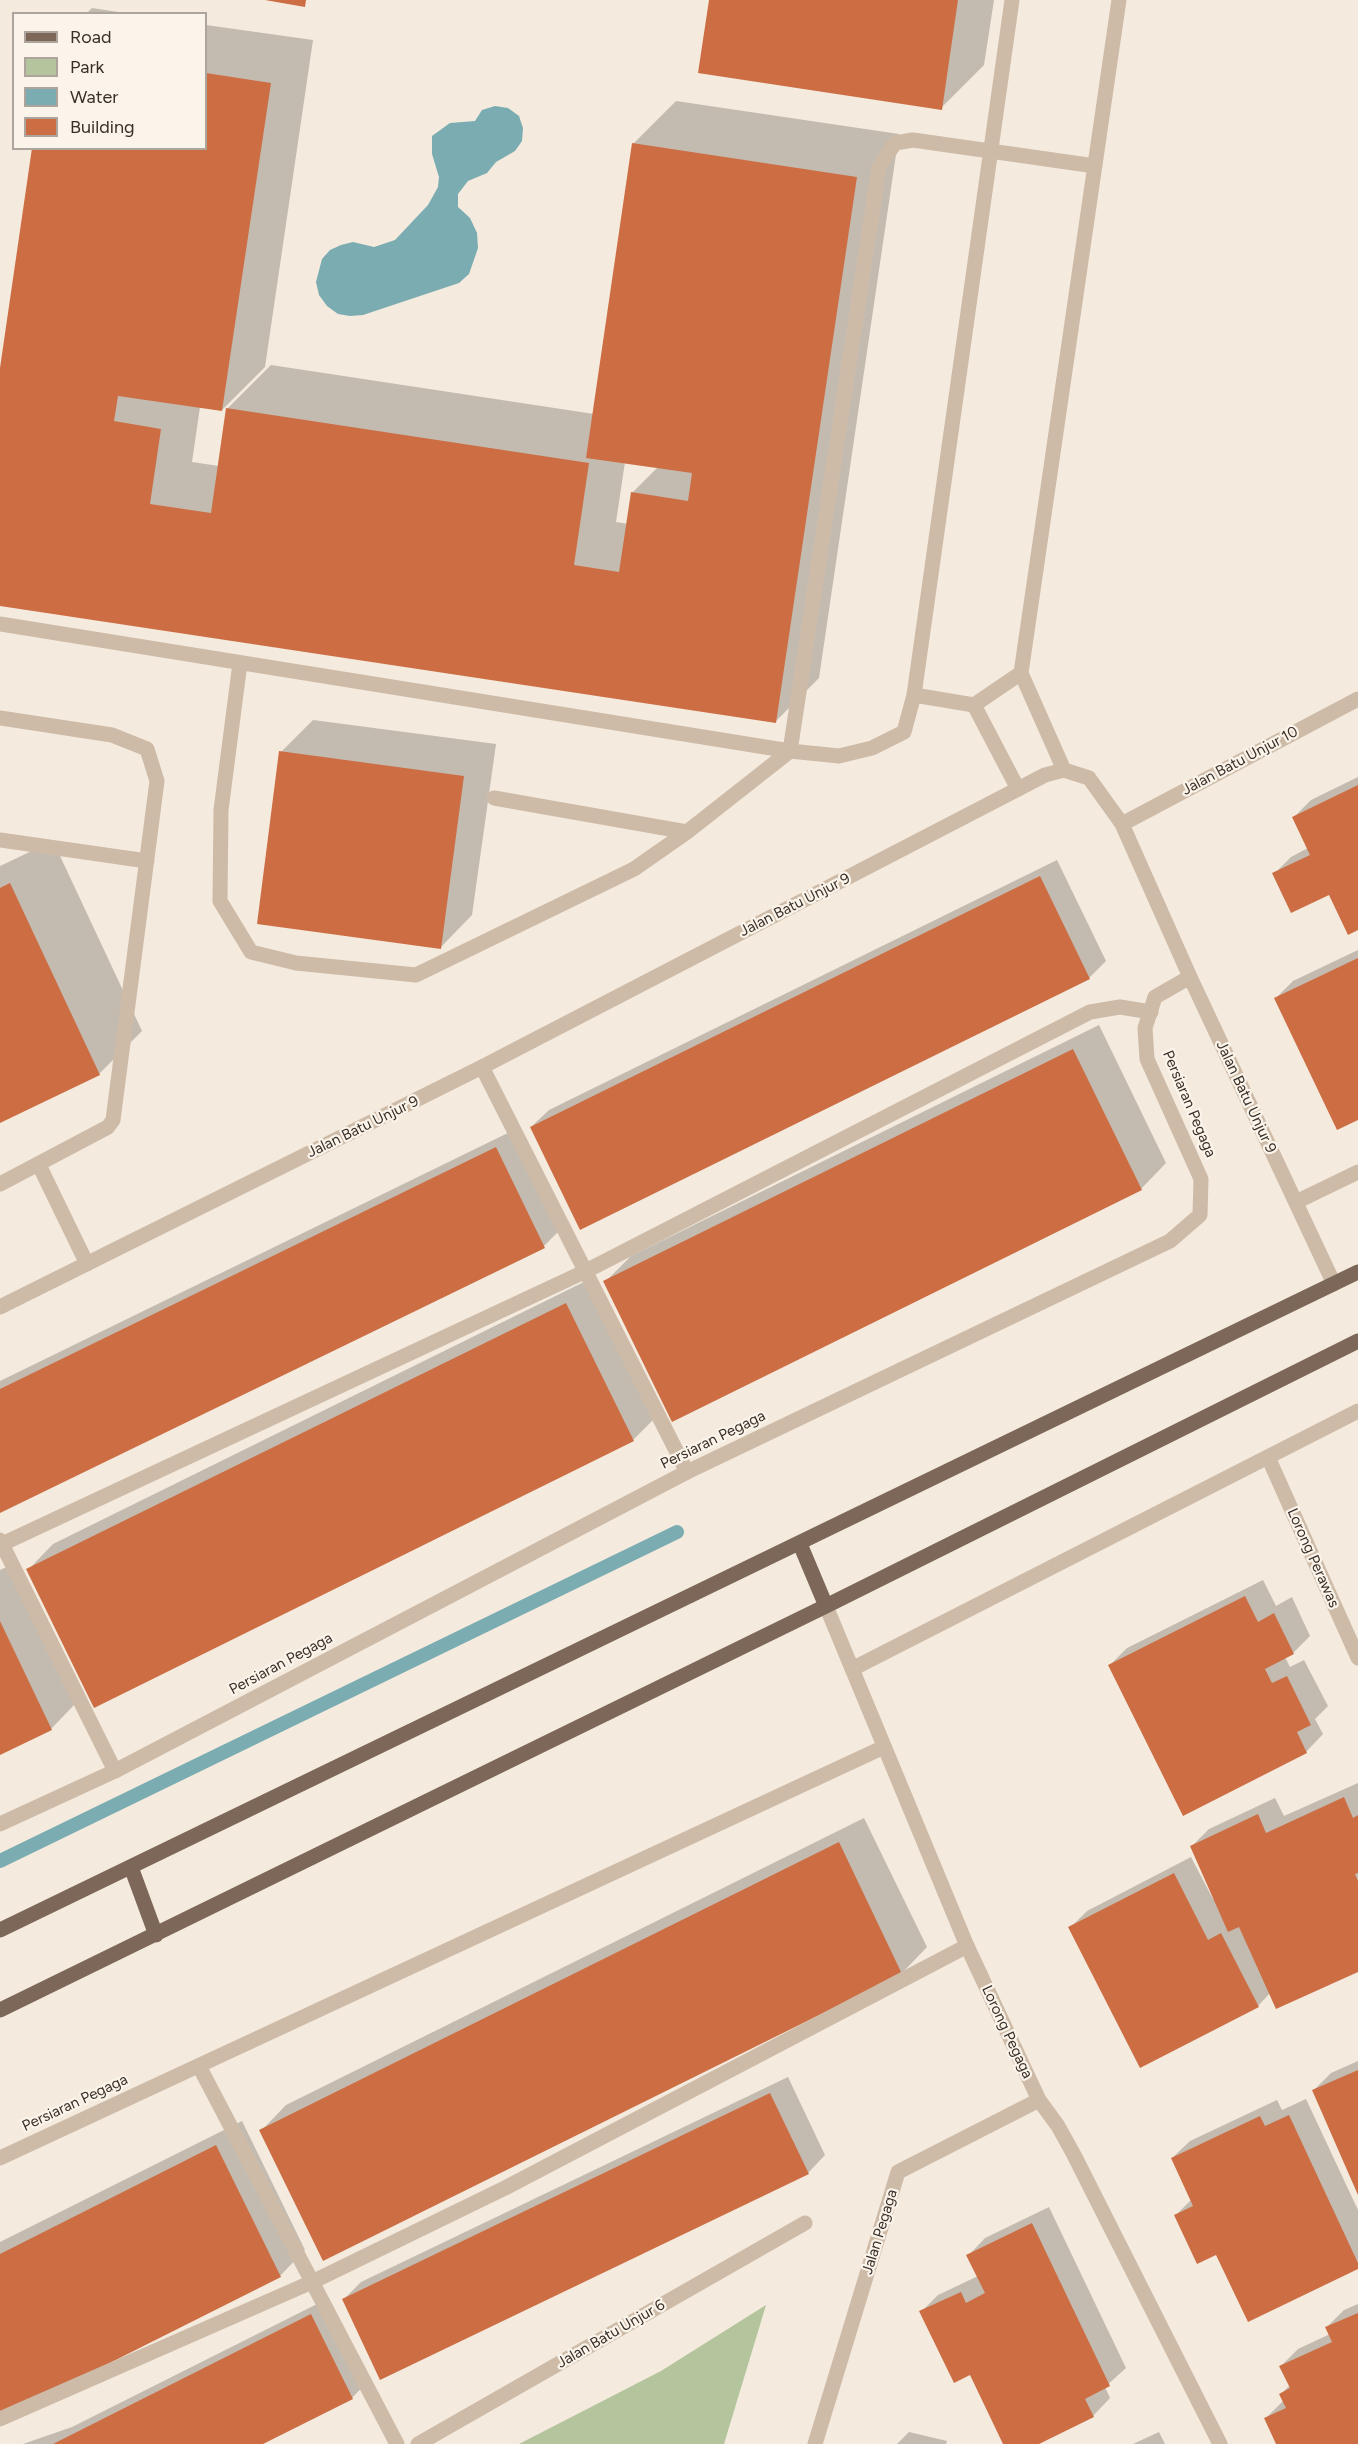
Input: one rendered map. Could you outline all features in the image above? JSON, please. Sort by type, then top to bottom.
[{"type":"main road","points":[[0,1930],[1358,1272]]},
{"type":"main road","points":[[0,2010],[826,1606],[1358,1341]]},
{"type":"main road","points":[[800,1544],[826,1606]]},
{"type":"main road","points":[[131,1867],[156,1935]]},
{"type":"street","points":[[0,624],[790,751],[839,756],[872,748],[903,732],[914,695],[1012,0]]},
{"type":"street","points":[[1064,770],[1021,673],[1119,0]]},
{"type":"street","points":[[240,663],[221,810],[220,901],[251,952],[296,963],[416,975],[634,869],[687,832],[790,751],[879,167],[895,143],[913,140],[1095,166]]},
{"type":"street","points":[[914,695],[974,705],[1021,673]]},
{"type":"street","name":"Jalan Batu Unjur 10","points":[[1122,824],[1358,699]]},
{"type":"street","points":[[974,705],[1018,789]]},
{"type":"street","points":[[0,718],[112,735],[147,749],[157,781],[115,1111],[108,1127],[0,1184]]},
{"type":"street","name":"Jalan Batu Unjur 9","points":[[0,1307],[482,1067],[1045,775],[1064,770],[1089,778],[1122,824],[1190,977],[1334,1284]]},
{"type":"street","points":[[495,798],[687,832]]},
{"type":"street","points":[[0,840],[147,861]]},
{"type":"street","points":[[115,1771],[1,1543],[586,1271],[1090,1012],[1120,1007],[1150,1012],[1155,997],[1190,977]]},
{"type":"street","name":"Persiaran Pegaga","points":[[0,1824],[115,1771],[687,1472],[1170,1241],[1200,1215],[1201,1179],[1147,1059],[1145,1028],[1150,1012]]},
{"type":"street","points":[[482,1067],[687,1472]]},
{"type":"street","points":[[39,1165],[87,1264]]},
{"type":"street","points":[[1296,1202],[1358,1172]]},
{"type":"street","points":[[852,1669],[1358,1411]]},
{"type":"street","name":"Lorong Perawas","points":[[1268,1457],[1358,1658]]},
{"type":"street","name":"Lorong Pegaga","points":[[826,1606],[967,1946],[1039,2100],[1058,2126],[1074,2155],[1220,2444]]},
{"type":"street","name":"Persiaran Pegaga","points":[[0,2158],[884,1747]]},
{"type":"street","points":[[0,2419],[312,2282],[505,2188],[967,1946]]},
{"type":"street","points":[[199,2066],[397,2444]]},
{"type":"street","name":"Jalan Pegaga","points":[[815,2444],[898,2172],[1039,2100]]},
{"type":"street","name":"Jalan Batu Unjur 6","points":[[418,2444],[805,2223]]},
{"type":"green space","points":[[766,2305],[724,2444],[519,2444],[661,2371]]},
{"type":"water","points":[[495,106],[508,108],[519,116],[523,128],[522,141],[515,151],[496,162],[487,173],[468,181],[458,194],[458,207],[470,218],[477,233],[478,248],[469,274],[459,283],[363,315],[338,314],[327,306],[319,295],[316,282],[322,259],[330,250],[341,245],[353,242],[374,247],[395,240],[428,205],[438,187],[439,177],[432,154],[432,136],[450,123],[475,121],[482,110]]},
{"type":"building","points":[[265,0],[306,0],[305,7]]},
{"type":"building","points":[[709,0],[958,0],[942,110],[698,73]]},
{"type":"building","points":[[207,73],[271,83],[222,411],[118,396],[114,421],[161,429],[150,504],[211,513],[226,408],[589,463],[574,565],[619,572],[631,492],[688,501],[692,473],[586,458],[632,143],[857,177],[776,723],[0,606],[0,368],[32,150],[207,150]]},
{"type":"building","points":[[279,751],[464,776],[441,949],[257,924]]},
{"type":"building","points":[[1358,785],[1358,930],[1348,935],[1329,895],[1291,913],[1272,873],[1310,855],[1292,817]]},
{"type":"building","points":[[1040,876],[1090,979],[580,1230],[530,1127]]},
{"type":"building","points":[[10,883],[100,1075],[0,1123],[0,888]]},
{"type":"building","points":[[1358,958],[1358,1120],[1337,1130],[1274,998]]},
{"type":"building","points":[[1073,1049],[1142,1190],[672,1422],[603,1281]]},
{"type":"building","points":[[496,1147],[545,1248],[0,1513],[0,1389]]},
{"type":"building","points":[[566,1303],[634,1441],[94,1708],[26,1569]]},
{"type":"building","points":[[1245,1596],[1258,1622],[1274,1613],[1294,1654],[1265,1669],[1272,1683],[1287,1676],[1311,1725],[1297,1732],[1307,1753],[1183,1816],[1108,1665]]},
{"type":"building","points":[[0,1621],[52,1730],[0,1755]]},
{"type":"building","points":[[1344,1797],[1353,1818],[1358,1815],[1358,1873],[1355,1874],[1358,1881],[1358,1972],[1276,2009],[1239,1927],[1228,1932],[1190,1846],[1258,1814],[1266,1833]]},
{"type":"building","points":[[839,1842],[902,1974],[323,2261],[259,2130]]},
{"type":"building","points":[[1174,1873],[1208,1940],[1221,1933],[1259,2007],[1140,2068],[1068,1927]]},
{"type":"building","points":[[1358,2070],[1358,2195],[1312,2090]]},
{"type":"building","points":[[770,2093],[809,2174],[380,2380],[342,2299]]},
{"type":"building","points":[[1289,2115],[1358,2263],[1358,2269],[1248,2322],[1216,2255],[1197,2264],[1174,2215],[1193,2206],[1171,2158],[1260,2116],[1265,2126]]},
{"type":"building","points":[[216,2145],[281,2277],[28,2404],[0,2413],[0,2254]]},
{"type":"building","points":[[1032,2223],[1110,2386],[1085,2399],[1094,2417],[1039,2444],[1003,2444],[970,2375],[954,2383],[919,2311],[961,2292],[966,2303],[985,2293],[966,2255]]},
{"type":"building","points":[[1358,2313],[1358,2444],[1276,2444],[1264,2418],[1286,2408],[1279,2394],[1290,2388],[1279,2366],[1332,2342],[1325,2327]]},
{"type":"building","points":[[311,2314],[353,2399],[263,2444],[53,2444]]},
{"type":"waterway","points":[[0,1861],[677,1532]]}]
